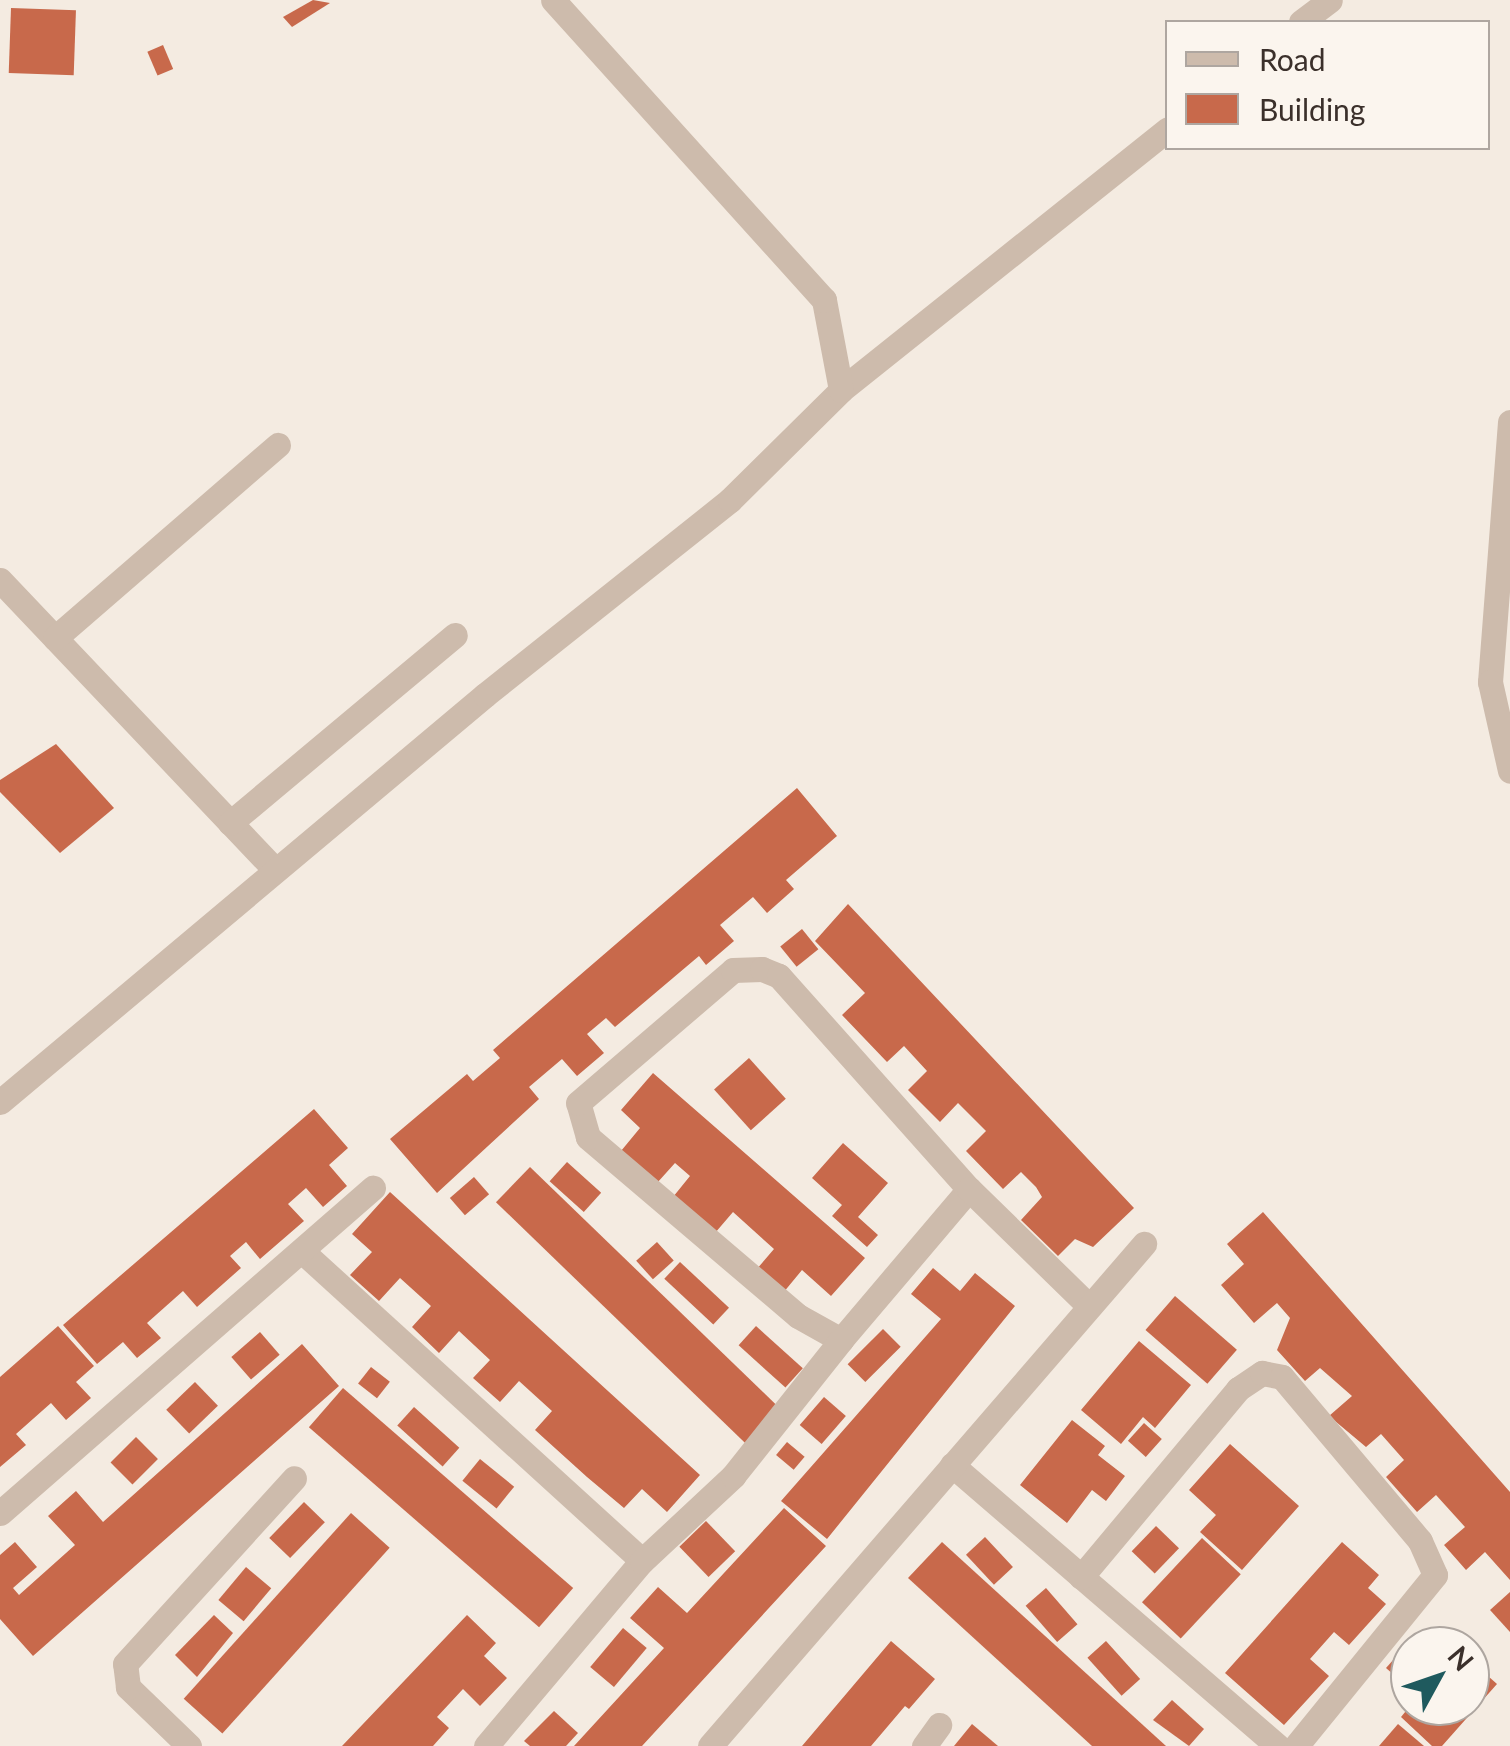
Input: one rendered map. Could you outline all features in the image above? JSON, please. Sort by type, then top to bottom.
[{"type":"street","points":[[554,0],[814,286],[824,300],[841,390]]},
{"type":"street","points":[[1305,20],[1330,0]]},
{"type":"street","points":[[0,1102],[275,870],[730,500],[841,390],[1165,132]]},
{"type":"street","points":[[1510,422],[1490,682],[1510,771]]},
{"type":"street","points":[[55,638],[278,445]]},
{"type":"street","points":[[0,580],[275,870]]},
{"type":"street","points":[[230,822],[455,635]]},
{"type":"street","points":[[841,1340],[798,1316],[588,1137],[578,1113],[582,1094],[733,970],[762,969],[779,976],[969,1188],[1088,1306]]},
{"type":"street","points":[[0,1513],[304,1253],[373,1188]]},
{"type":"street","points":[[486,1746],[642,1561],[733,1476],[969,1188]]},
{"type":"street","points":[[710,1746],[1144,1244]]},
{"type":"street","points":[[304,1253],[642,1561]]},
{"type":"street","points":[[1080,1576],[1238,1389],[1262,1372],[1282,1377],[1420,1541],[1435,1575],[1296,1746]]},
{"type":"street","points":[[952,1465],[1276,1746]]},
{"type":"street","points":[[190,1746],[128,1687],[125,1664],[294,1478]]},
{"type":"building","points":[[313,0],[330,3],[292,27],[283,17]]},
{"type":"building","points":[[11,8],[76,10],[74,75],[9,73]]},
{"type":"building","points":[[163,45],[173,69],[158,76],[147,52]]},
{"type":"building","points":[[56,744],[114,808],[60,853],[0,792],[0,780]]},
{"type":"building","points":[[797,788],[837,836],[786,880],[794,889],[767,913],[753,897],[720,925],[734,941],[706,965],[699,956],[615,1027],[606,1018],[587,1034],[604,1053],[577,1076],[562,1059],[529,1087],[539,1099],[437,1193],[390,1139],[467,1074],[473,1081],[500,1058],[493,1050]]},
{"type":"building","points":[[848,904],[1134,1208],[1093,1247],[1075,1239],[1058,1256],[1021,1220],[1042,1197],[1036,1187],[1021,1172],[1003,1189],[966,1151],[986,1131],[958,1103],[940,1122],[908,1090],[927,1071],[904,1046],[887,1062],[842,1015],[865,993],[815,941]]},
{"type":"building","points":[[802,929],[818,949],[797,967],[780,947]]},
{"type":"building","points":[[749,1058],[786,1099],[751,1130],[714,1089]]},
{"type":"building","points":[[653,1073],[865,1258],[831,1296],[802,1270],[783,1293],[756,1270],[774,1249],[733,1212],[715,1233],[673,1197],[690,1176],[675,1163],[657,1183],[621,1151],[640,1128],[621,1110]]},
{"type":"building","points":[[314,1109],[348,1148],[329,1165],[347,1186],[323,1207],[306,1188],[288,1204],[304,1221],[260,1259],[246,1242],[230,1256],[241,1268],[197,1307],[183,1291],[147,1323],[161,1338],[137,1358],[123,1342],[97,1364],[63,1325]]},
{"type":"building","points":[[843,1143],[888,1183],[858,1217],[878,1235],[867,1247],[832,1216],[842,1205],[812,1178]]},
{"type":"building","points":[[567,1162],[601,1193],[584,1212],[550,1181]]},
{"type":"building","points":[[530,1167],[782,1410],[748,1445],[496,1202]]},
{"type":"building","points":[[474,1177],[489,1194],[465,1215],[450,1198]]},
{"type":"building","points":[[390,1192],[700,1475],[667,1512],[642,1489],[624,1508],[587,1477],[535,1430],[552,1411],[519,1381],[500,1402],[473,1378],[490,1360],[459,1331],[439,1353],[412,1327],[431,1306],[400,1278],[379,1301],[350,1275],[372,1252],[352,1234]]},
{"type":"building","points":[[1263,1212],[1510,1492],[1510,1580],[1485,1552],[1466,1570],[1444,1545],[1465,1527],[1436,1495],[1417,1512],[1386,1477],[1404,1460],[1381,1434],[1366,1447],[1329,1416],[1352,1396],[1320,1368],[1305,1381],[1277,1350],[1290,1318],[1277,1303],[1254,1323],[1221,1285],[1244,1264],[1227,1244]]},
{"type":"building","points":[[657,1242],[674,1261],[653,1279],[636,1261]]},
{"type":"building","points":[[680,1262],[729,1308],[713,1325],[664,1279]]},
{"type":"building","points":[[933,1268],[960,1291],[975,1273],[1015,1306],[827,1539],[781,1501],[941,1319],[911,1294]]},
{"type":"building","points":[[1175,1296],[1237,1350],[1207,1384],[1145,1330]]},
{"type":"building","points":[[58,1326],[94,1366],[76,1382],[91,1398],[66,1420],[51,1403],[16,1434],[26,1445],[0,1467],[0,1377]]},
{"type":"building","points":[[756,1326],[803,1368],[785,1387],[739,1345]]},
{"type":"building","points":[[883,1329],[901,1347],[865,1382],[848,1364]]},
{"type":"building","points":[[260,1332],[280,1355],[251,1380],[231,1357]]},
{"type":"building","points":[[1139,1341],[1191,1385],[1155,1428],[1143,1417],[1121,1444],[1081,1410]]},
{"type":"building","points":[[302,1344],[339,1386],[33,1656],[0,1619],[0,1555],[15,1542],[37,1567],[13,1588],[19,1595],[75,1545],[48,1516],[76,1491],[103,1522]]},
{"type":"building","points":[[371,1367],[390,1382],[377,1398],[358,1384]]},
{"type":"building","points":[[195,1382],[218,1406],[189,1434],[166,1410]]},
{"type":"building","points":[[343,1388],[573,1588],[539,1627],[309,1427]]},
{"type":"building","points":[[824,1397],[846,1416],[822,1444],[800,1425]]},
{"type":"building","points":[[414,1407],[459,1448],[443,1466],[397,1426]]},
{"type":"building","points":[[1072,1420],[1105,1446],[1098,1455],[1125,1476],[1106,1501],[1092,1490],[1067,1523],[1020,1485]]},
{"type":"building","points":[[1144,1423],[1162,1439],[1146,1457],[1128,1441]]},
{"type":"building","points":[[136,1437],[158,1459],[132,1484],[111,1462]]},
{"type":"building","points":[[787,1442],[805,1457],[794,1470],[776,1455]]},
{"type":"building","points":[[1230,1444],[1299,1506],[1242,1570],[1200,1532],[1216,1515],[1189,1490]]},
{"type":"building","points":[[480,1459],[514,1487],[497,1508],[462,1481]]},
{"type":"building","points":[[304,1502],[325,1522],[290,1558],[269,1538]]},
{"type":"building","points":[[784,1508],[826,1546],[642,1746],[574,1746],[664,1648],[630,1618],[658,1587],[687,1613]]},
{"type":"building","points":[[351,1513],[390,1548],[222,1734],[184,1699]]},
{"type":"building","points":[[706,1521],[735,1551],[709,1577],[679,1547]]},
{"type":"building","points":[[1156,1526],[1179,1548],[1155,1573],[1132,1551]]},
{"type":"building","points":[[985,1537],[1013,1567],[994,1585],[966,1555]]},
{"type":"building","points":[[1202,1538],[1241,1574],[1181,1639],[1142,1602]]},
{"type":"building","points":[[942,1542],[1166,1746],[1092,1746],[908,1578]]},
{"type":"building","points":[[1342,1542],[1379,1575],[1368,1588],[1386,1604],[1349,1645],[1334,1632],[1310,1659],[1329,1676],[1284,1725],[1225,1673]]},
{"type":"building","points":[[246,1567],[271,1588],[244,1621],[218,1600]]},
{"type":"building","points":[[1046,1588],[1077,1624],[1057,1642],[1026,1606]]},
{"type":"building","points":[[1510,1592],[1510,1632],[1490,1610]]},
{"type":"building","points":[[214,1615],[233,1633],[197,1677],[175,1655]]},
{"type":"building","points":[[467,1615],[496,1643],[484,1656],[507,1678],[480,1706],[463,1689],[437,1717],[449,1728],[433,1746],[342,1746]]},
{"type":"building","points":[[623,1628],[647,1648],[614,1687],[590,1667]]},
{"type":"building","points":[[891,1641],[935,1679],[909,1709],[905,1706],[871,1746],[802,1746]]},
{"type":"building","points":[[1106,1641],[1140,1679],[1122,1696],[1087,1658]]},
{"type":"building","points":[[1172,1700],[1204,1729],[1189,1746],[1153,1720]]},
{"type":"building","points":[[554,1711],[578,1733],[566,1746],[530,1746],[524,1741]]},
{"type":"building","points":[[972,1724],[998,1746],[954,1746]]},
{"type":"building","points":[[1400,1726],[1424,1746],[1379,1746]]},
{"type":"building","points":[[1411,1726],[1460,1726],[1442,1746],[1432,1746]]}]
